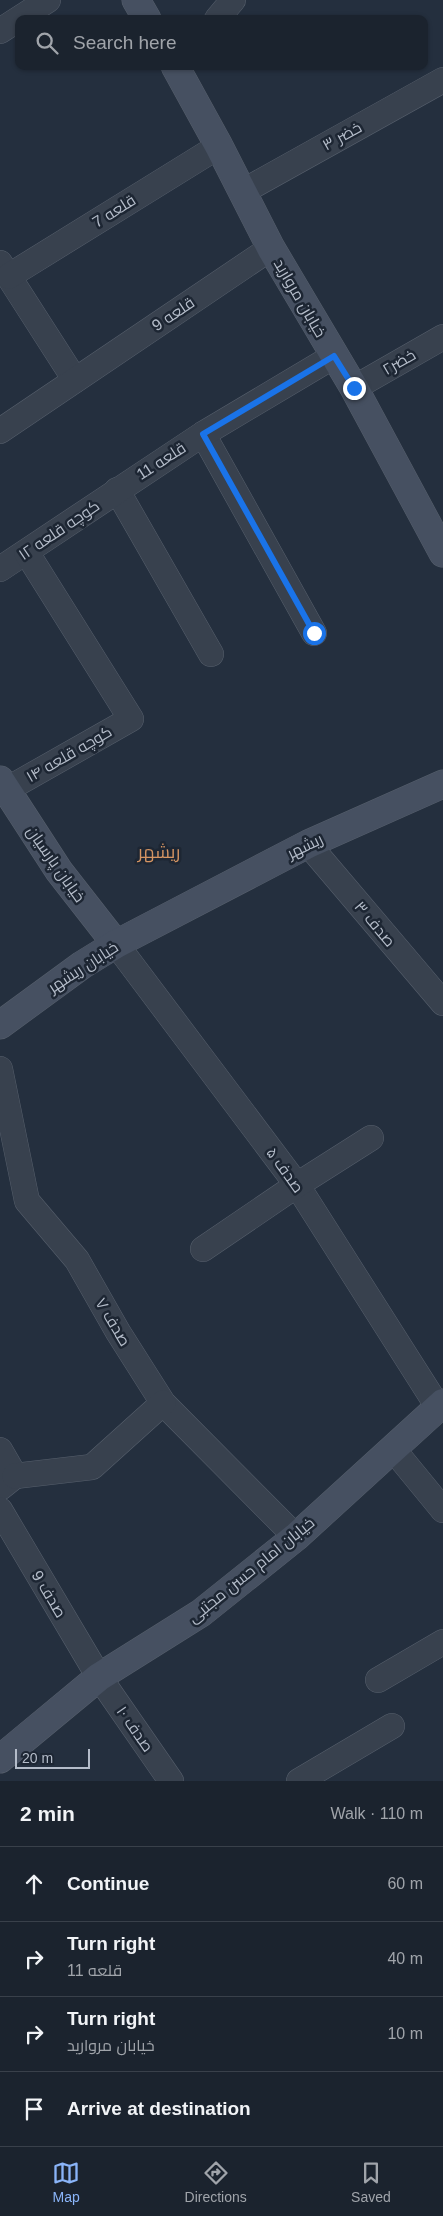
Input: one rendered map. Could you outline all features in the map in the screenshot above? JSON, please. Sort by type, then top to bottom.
[{"type":"street","points":[[25,15],[48,0]]},
{"type":"street","points":[[136,0],[145,15]]},
{"type":"street","points":[[220,15],[233,0]]},
{"type":"street","points":[[0,31],[15,21]]},
{"type":"street","name":"خیابان مروارید","points":[[177,70],[272,248],[354,388],[443,553]]},
{"type":"street","name":"خضر ۳","points":[[242,192],[443,80]]},
{"type":"street","name":"قلعه 7","points":[[5,269],[219,146]]},
{"type":"street","name":"قلعه 9","points":[[0,431],[272,248]]},
{"type":"street","points":[[5,269],[75,380]]},
{"type":"street","name":"خضر۲","points":[[354,388],[443,337]]},
{"type":"street","name":"قلعه 11","points":[[117,490],[203,434],[334,356]]},
{"type":"street","points":[[203,434],[314,633]]},
{"type":"street","points":[[117,490],[211,654]]},
{"type":"street","name":"کوچه قلعه ۱۲","points":[[0,569],[27,553],[117,490]]},
{"type":"street","name":"کوچه قلعه ۱۴","points":[[3,785],[131,719],[27,553]]},
{"type":"street","name":"ریشهر","points":[[171,915],[308,844],[443,784]]},
{"type":"street","name":"خیابان پارسیان","points":[[3,785],[59,870],[116,944]]},
{"type":"street","name":"صدف ۳","points":[[308,844],[443,1003]]},
{"type":"street","name":"خیابان ریشهر","points":[[0,1025],[82,965],[116,944],[171,915]]},
{"type":"street","name":"صدف ۵","points":[[116,944],[297,1185],[441,1405]]},
{"type":"street","name":"صدف ۷","points":[[0,1070],[28,1201],[77,1260],[118,1332],[163,1402],[296,1537]]},
{"type":"street","points":[[203,1249],[297,1185],[371,1138]]},
{"type":"street","points":[[0,1450],[8,1482],[92,1467],[163,1402]]},
{"type":"street","name":"خیابان امام حسن مجتبی","points":[[0,1759],[99,1677],[202,1613],[296,1537],[441,1405]]},
{"type":"street","points":[[393,1449],[443,1510]]},
{"type":"street","name":"صدف 9","points":[[0,1510],[99,1677]]},
{"type":"street","points":[[378,1680],[443,1642]]},
{"type":"street","name":"صدف ۱۰","points":[[99,1677],[171,1781]]},
{"type":"street","points":[[300,1781],[392,1726]]},
{"type":"district","name":"ریشهر","points":[[159,852]]},
{"type":"route","points":[[314,633],[203,434],[334,356],[354,388]]}]
